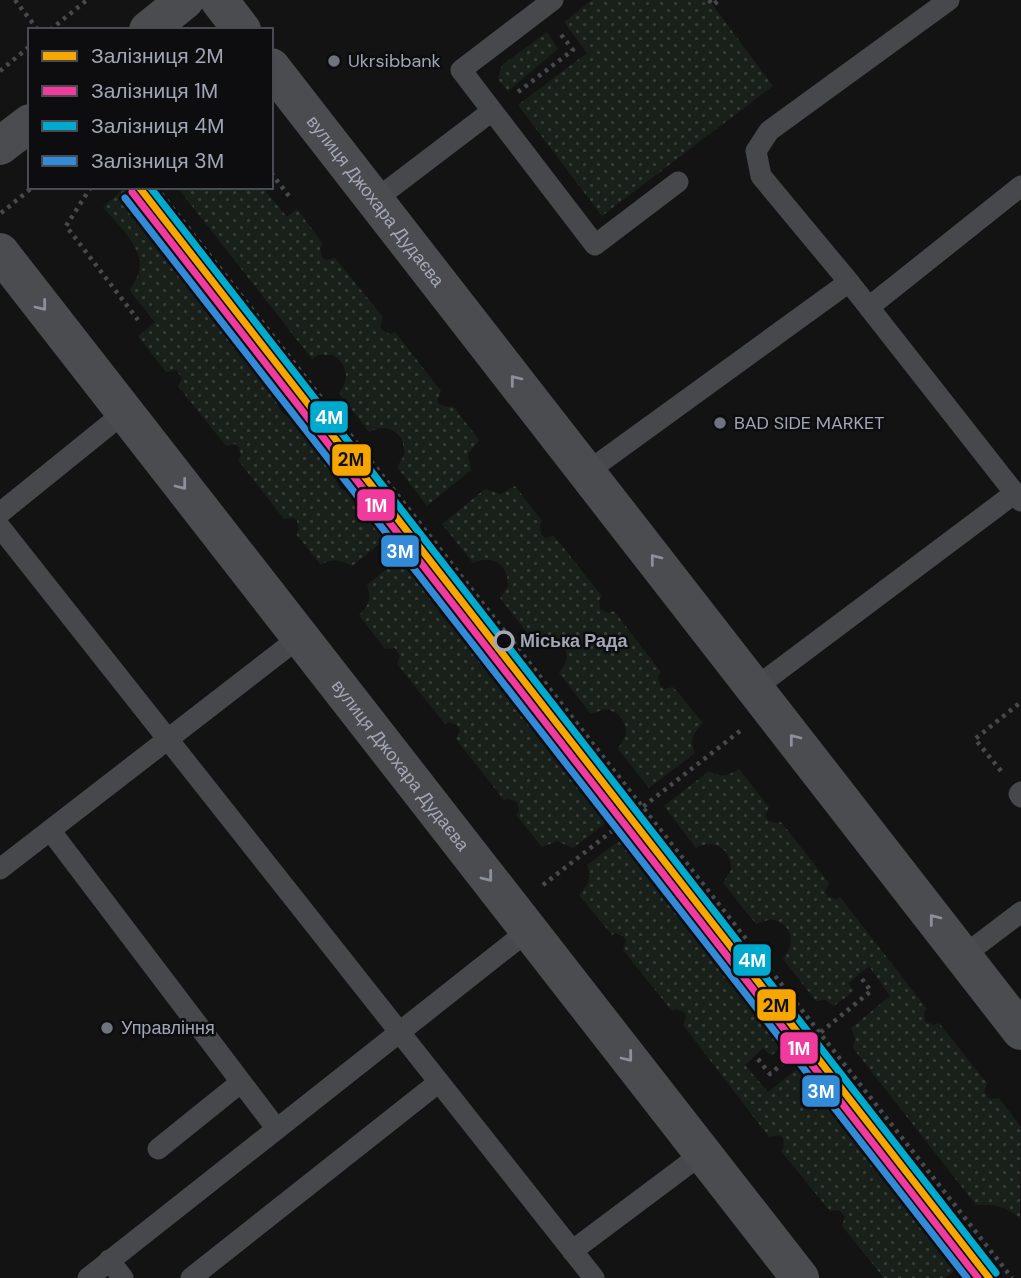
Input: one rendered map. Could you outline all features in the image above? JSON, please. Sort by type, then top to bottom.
[{"type":"street","points":[[151,28],[186,0]]},
{"type":"street","points":[[219,0],[241,28]]},
{"type":"street","name":"вулиця Джохара Дудаєва","points":[[273,70],[1021,1031]]},
{"type":"street","points":[[0,146],[28,125]]},
{"type":"street","name":"вулиця Джохара Дудаєва","points":[[0,252],[800,1278]]},
{"type":"lane","points":[[762,698],[1018,497],[849,282],[761,176],[756,152],[769,131],[949,0]]},
{"type":"lane","points":[[547,4],[461,70],[595,245],[678,182]]},
{"type":"lane","points":[[375,200],[492,111]]},
{"type":"lane","points":[[869,307],[1021,186]]},
{"type":"lane","points":[[587,472],[849,282]]},
{"type":"lane","points":[[0,513],[125,412]]},
{"type":"lane","points":[[0,527],[594,1278]]},
{"type":"lane","points":[[0,869],[300,637]]},
{"type":"lane","points":[[50,830],[276,1128]]},
{"type":"lane","points":[[963,956],[1021,912]]},
{"type":"lane","points":[[88,1278],[399,1031],[520,919]]},
{"type":"lane","points":[[191,1278],[439,1082]]},
{"type":"lane","points":[[158,1149],[240,1083]]},
{"type":"lane","points":[[572,1251],[703,1153]]},
{"type":"lane","points":[[109,1260],[123,1278]]},
{"type":"path","points":[[15,0],[36,28]]},
{"type":"path","points":[[52,28],[87,0]]},
{"type":"path","points":[[709,0],[713,5],[719,0]]},
{"type":"path","points":[[492,111],[573,50],[547,4]]},
{"type":"path","points":[[0,71],[28,48]]},
{"type":"path","points":[[273,176],[289,196]]},
{"type":"path","points":[[0,214],[31,189]]},
{"type":"path","points":[[90,189],[66,226],[138,320]]},
{"type":"path","points":[[158,189],[1012,1278]]},
{"type":"path","points":[[520,919],[762,698]]},
{"type":"path","points":[[1020,794],[975,739],[1021,702]]},
{"type":"path","points":[[758,1059],[770,1073],[871,991],[862,979]]},
{"type":"shaded area","points":[[592,0],[709,0],[773,86],[602,216],[518,105],[587,53],[564,22]]},
{"type":"shaded area","points":[[547,32],[558,49],[508,91],[498,79],[502,65]]},
{"type":"shaded area","points":[[124,189],[134,189],[283,380],[275,393],[278,407],[286,416],[292,418],[311,415],[341,455],[333,476],[341,489],[355,495],[369,490],[399,528],[352,566],[336,561],[321,565],[296,534],[299,530],[297,520],[284,519],[238,460],[241,456],[239,447],[235,444],[226,446],[178,386],[182,378],[176,370],[166,372],[138,336],[155,322],[129,290],[137,278],[139,256],[128,236],[103,207]]},
{"type":"shaded area","points":[[179,189],[264,189],[287,217],[297,209],[323,244],[320,248],[322,257],[326,260],[335,258],[383,317],[380,326],[382,330],[390,334],[395,332],[441,391],[437,400],[439,404],[453,406],[479,440],[468,454],[471,470],[427,506],[397,467],[405,454],[402,439],[387,428],[369,432],[339,393],[345,383],[346,372],[338,359],[333,355],[318,355],[312,359]]},
{"type":"shaded area","points":[[515,486],[542,521],[541,534],[545,538],[554,536],[602,596],[599,600],[600,609],[609,613],[614,611],[661,672],[658,676],[660,685],[664,689],[673,687],[703,723],[693,737],[695,753],[649,788],[618,749],[626,735],[621,718],[615,712],[605,709],[591,714],[559,673],[567,656],[560,639],[546,634],[531,638],[500,598],[508,586],[506,572],[493,561],[473,563],[442,524],[485,489],[501,494]]},
{"type":"shaded area","points":[[415,546],[444,584],[436,597],[439,612],[454,623],[472,619],[504,659],[496,675],[500,689],[509,697],[524,698],[531,694],[564,734],[557,750],[561,764],[574,772],[591,769],[623,810],[573,848],[557,841],[542,847],[516,815],[519,811],[517,802],[504,800],[456,739],[460,731],[458,726],[449,722],[445,724],[397,664],[400,656],[395,648],[385,649],[359,615],[369,601],[367,585]]},
{"type":"shaded area","points":[[739,769],[769,807],[765,816],[767,820],[781,822],[829,883],[825,891],[827,896],[836,899],[840,897],[927,1009],[924,1012],[925,1022],[934,1025],[939,1023],[987,1083],[984,1092],[990,1099],[999,1098],[1021,1127],[1020,1219],[1000,1207],[976,1205],[853,1048],[855,1038],[851,1028],[890,996],[869,966],[848,983],[854,991],[834,1006],[825,1000],[816,1001],[783,959],[791,940],[788,929],[771,919],[756,924],[723,883],[731,870],[731,863],[725,851],[709,844],[696,848],[664,806],[709,771],[724,775]]},
{"type":"shaded area","points":[[636,828],[669,869],[662,885],[666,899],[675,907],[690,907],[696,904],[729,947],[721,958],[728,977],[743,984],[756,981],[786,1020],[784,1028],[789,1040],[771,1056],[763,1048],[745,1065],[768,1092],[807,1061],[814,1068],[823,1068],[949,1228],[947,1257],[954,1271],[945,1278],[884,1278],[842,1226],[845,1217],[839,1210],[830,1211],[781,1151],[784,1147],[783,1138],[779,1135],[769,1137],[683,1025],[686,1017],[684,1012],[676,1009],[672,1011],[623,950],[626,941],[624,937],[616,933],[612,935],[579,895],[588,881],[587,865]]},
{"type":"rail line","name":"2М","points":[[141,189],[989,1278]]},
{"type":"rail line","name":"4М","points":[[152,189],[996,1273]]},
{"type":"rail line","name":"1М","points":[[132,192],[978,1278]]},
{"type":"rail line","name":"3М","points":[[125,198],[967,1278]]},
{"type":"place","name":"Ukrsibbank","points":[[334,61]]},
{"type":"place","name":"BAD SIDE MARKET","points":[[720,423]]},
{"type":"place","name":"Міська Рада","points":[[504,641]]},
{"type":"place","name":"Управління","points":[[107,1028]]}]
